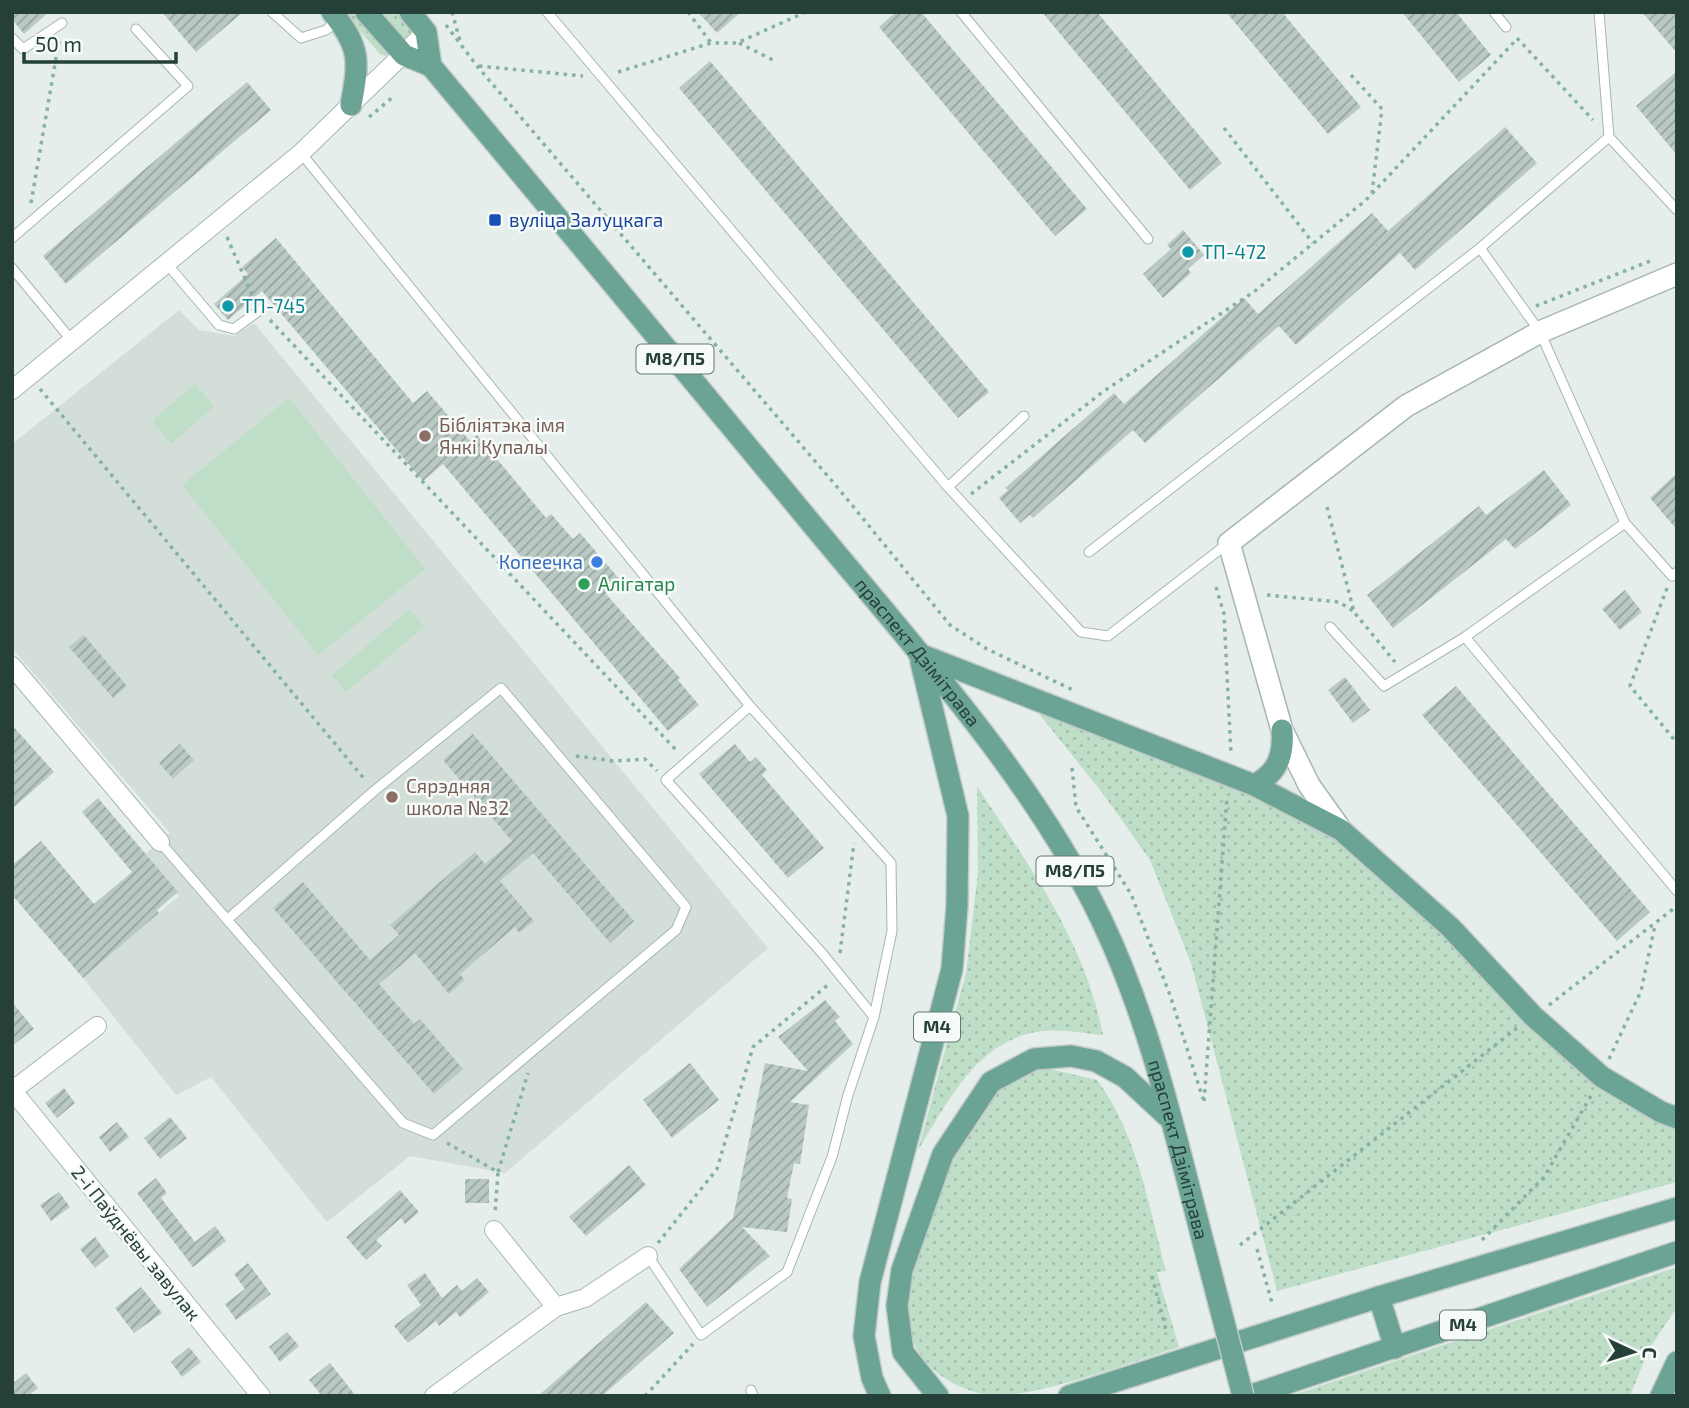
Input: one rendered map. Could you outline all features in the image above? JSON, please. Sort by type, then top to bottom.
[{"type":"main road","points":[[366,12],[404,55],[430,66],[435,27],[410,12]]},
{"type":"main road","points":[[335,16],[355,46],[359,64],[356,114]]},
{"type":"main road","name":"праспект Дзімітрава","points":[[430,66],[919,654],[1008,769],[1073,865],[1103,922],[1130,988],[1171,1120],[1243,1396]]},
{"type":"main road","points":[[919,654],[1262,779],[1340,830],[1450,928],[1533,1016],[1602,1077],[1661,1112],[1677,1118]]},
{"type":"main road","name":"М4","points":[[880,1396],[872,1378],[864,1336],[870,1282],[952,969],[957,906],[958,816],[919,654]]},
{"type":"main road","points":[[1262,779],[1282,755],[1282,730]]},
{"type":"main road","points":[[938,1396],[903,1352],[897,1306],[902,1270],[943,1154],[991,1082],[1034,1059],[1071,1056],[1096,1061],[1137,1085],[1171,1120]]},
{"type":"main road","points":[[1069,1396],[1379,1297],[1677,1208]]},
{"type":"main road","name":"М4","points":[[1248,1396],[1677,1252]]},
{"type":"main road","points":[[1379,1297],[1395,1348]]},
{"type":"main road","points":[[1661,1396],[1677,1362]]},
{"type":"street","points":[[12,390],[301,153],[356,114],[404,55],[435,27]]},
{"type":"street","points":[[1340,830],[1309,785],[1282,730],[1228,543],[1406,406],[1540,332],[1677,274]]},
{"type":"street","points":[[12,666],[160,842]]},
{"type":"street","points":[[12,1091],[97,1026]]},
{"type":"street","name":"2-і Паўднёвы завулак","points":[[12,1091],[261,1396]]},
{"type":"street","points":[[494,1230],[556,1307]]},
{"type":"street","points":[[433,1396],[556,1307],[585,1298],[648,1256]]},
{"type":"lane","points":[[272,12],[301,38],[326,30],[335,16]]},
{"type":"lane","points":[[547,12],[947,487],[1081,632],[1108,636],[1228,543]]},
{"type":"lane","points":[[961,12],[1148,239]]},
{"type":"lane","points":[[1494,12],[1506,27]]},
{"type":"lane","points":[[1599,12],[1609,136],[1677,210]]},
{"type":"lane","points":[[12,38],[23,49],[62,23]]},
{"type":"lane","points":[[12,238],[188,86],[136,29]]},
{"type":"lane","points":[[1089,552],[1480,248],[1609,136]]},
{"type":"lane","points":[[301,153],[750,706],[891,863],[892,931],[874,1017],[832,1157],[787,1272],[701,1335],[648,1256]]},
{"type":"lane","points":[[1480,248],[1540,332],[1625,523],[1674,574]]},
{"type":"lane","points":[[167,264],[219,325],[234,329],[260,310]]},
{"type":"lane","points":[[12,268],[73,342]]},
{"type":"lane","points":[[947,487],[1024,416]]},
{"type":"lane","points":[[1330,627],[1384,687],[1465,637],[1625,523]]},
{"type":"lane","points":[[1465,637],[1677,891]]},
{"type":"lane","points":[[160,842],[403,1123],[433,1135],[676,930],[686,907],[501,688],[374,791],[228,919]]},
{"type":"lane","points":[[750,706],[666,780],[874,1017]]},
{"type":"path","points":[[452,12],[460,43]]},
{"type":"path","points":[[688,12],[711,43]]},
{"type":"path","points":[[477,66],[601,78],[711,43],[737,43],[806,12]]},
{"type":"path","points":[[27,226],[62,23]]},
{"type":"path","points":[[435,27],[460,43],[838,488],[950,625],[987,649],[1074,691]]},
{"type":"path","points":[[1506,27],[1609,136]]},
{"type":"path","points":[[961,501],[1104,391],[1255,291],[1313,244],[1372,194],[1517,38]]},
{"type":"path","points":[[737,43],[775,61]]},
{"type":"path","points":[[1351,75],[1382,109],[1372,194]]},
{"type":"path","points":[[356,114],[393,97]]},
{"type":"path","points":[[1224,128],[1313,244]]},
{"type":"path","points":[[216,243],[226,235],[238,268],[260,310],[687,761]]},
{"type":"path","points":[[1525,310],[1651,260]]},
{"type":"path","points":[[50,380],[39,388],[374,791]]},
{"type":"path","points":[[1327,507],[1354,612]]},
{"type":"path","points":[[1674,574],[1630,686],[1677,743]]},
{"type":"path","points":[[1263,582],[1270,607]]},
{"type":"path","points":[[1072,768],[1076,807],[1131,894],[1170,995],[1204,1101],[1230,767],[1224,614],[1216,587]]},
{"type":"path","points":[[1267,595],[1290,600],[1339,602],[1354,612],[1404,674]]},
{"type":"path","points":[[1219,752],[1230,767],[1262,779]]},
{"type":"path","points":[[556,753],[614,761],[645,759],[666,780]]},
{"type":"path","points":[[648,1256],[717,1169],[753,1047],[839,976],[840,942],[857,824]]},
{"type":"path","points":[[1240,1245],[1677,906]]},
{"type":"path","points":[[1542,993],[1562,1012]]},
{"type":"path","points":[[494,1230],[498,1172],[536,1047]]},
{"type":"path","points":[[1601,1047],[1618,1062]]},
{"type":"path","points":[[433,1135],[498,1172]]},
{"type":"path","points":[[1257,1248],[1272,1303]]},
{"type":"path","points":[[1152,1276],[1167,1334]]},
{"type":"path","points":[[645,1396],[701,1335]]},
{"type":"shaded area","name":"Сярэдняя школа №32","points":[[179,310],[199,330],[234,336],[254,323],[768,948],[505,1173],[410,1156],[327,1222],[211,1077],[176,1095],[83,978],[179,896],[145,854],[170,833],[12,648],[12,444]]},
{"type":"green space","points":[[343,12],[359,12],[390,49],[386,56],[380,54]]},
{"type":"green space","points":[[380,12],[399,12],[415,31],[409,39],[401,37]]},
{"type":"green space","points":[[195,384],[214,406],[171,444],[152,421]]},
{"type":"green space","points":[[289,398],[425,569],[318,655],[182,485]]},
{"type":"green space","points":[[410,609],[424,627],[346,692],[332,675]]},
{"type":"green space","points":[[1036,710],[1230,785],[1277,807],[1366,860],[1439,923],[1565,1054],[1636,1107],[1677,1127],[1677,1182],[1277,1291],[1191,963],[1150,860],[1104,795]]},
{"type":"green space","points":[[977,786],[1035,875],[1068,935],[1083,967],[1103,1035],[1043,1031],[1020,1036],[1000,1046],[968,1074],[941,1111],[918,1150],[966,973],[978,873]]},
{"type":"green space","points":[[1046,1068],[1097,1080],[1122,1123],[1140,1171],[1154,1222],[1166,1271],[1157,1272],[1179,1347],[1055,1386],[1029,1392],[989,1395],[961,1387],[948,1380],[936,1372],[917,1350],[908,1322],[908,1299],[913,1268],[934,1197],[965,1130],[981,1104],[1002,1083]]},
{"type":"green space","points":[[1677,1267],[1677,1307],[1649,1349],[1630,1396],[1290,1396]]},
{"type":"building","points":[[12,12],[49,12],[24,34],[12,19]]},
{"type":"building","points":[[162,12],[243,12],[196,52]]},
{"type":"building","points":[[698,12],[741,12],[717,33]]},
{"type":"building","points":[[896,12],[921,12],[1087,209],[1055,236],[879,27]]},
{"type":"building","points":[[1042,12],[1097,12],[1222,163],[1190,190]]},
{"type":"building","points":[[1226,12],[1282,12],[1361,107],[1328,134]]},
{"type":"building","points":[[1402,12],[1456,12],[1491,55],[1459,82]]},
{"type":"building","points":[[1642,12],[1677,12],[1677,53]]},
{"type":"building","points":[[710,61],[989,392],[958,418],[679,88]]},
{"type":"building","points":[[1677,71],[1677,155],[1636,106]]},
{"type":"building","points":[[247,82],[271,110],[66,284],[43,256]]},
{"type":"building","points":[[1505,127],[1537,163],[1415,270],[1400,253],[1296,345],[1279,326],[1145,443],[1133,430],[1033,518],[1030,515],[1020,523],[999,498],[1008,490],[1005,488],[1114,393],[1124,404],[1244,298],[1258,314],[1372,213],[1388,231]]},
{"type":"building","points":[[1183,230],[1204,255],[1188,269],[1191,273],[1163,298],[1143,274],[1171,249],[1167,245]]},
{"type":"building","points":[[276,238],[413,403],[427,391],[470,441],[477,435],[546,518],[551,514],[573,539],[580,533],[621,581],[606,594],[680,678],[678,680],[699,705],[668,731],[443,464],[423,481],[262,291],[228,320],[214,304],[248,274],[242,267]]},
{"type":"building","points":[[1544,470],[1571,505],[1515,549],[1506,539],[1393,628],[1367,595],[1479,506],[1486,515]]},
{"type":"building","points":[[1677,473],[1677,530],[1650,498]]},
{"type":"building","points":[[1625,590],[1642,612],[1620,630],[1602,609]]},
{"type":"building","points":[[84,635],[127,686],[113,698],[69,647]]},
{"type":"building","points":[[1345,677],[1370,710],[1353,723],[1328,690]]},
{"type":"building","points":[[1456,686],[1650,912],[1617,941],[1422,715]]},
{"type":"building","points":[[12,725],[54,772],[12,809]]},
{"type":"building","points":[[473,734],[634,921],[610,943],[533,853],[500,881],[534,921],[519,933],[515,927],[460,974],[465,980],[449,994],[415,953],[379,984],[414,1024],[420,1019],[463,1069],[434,1094],[273,908],[303,882],[370,960],[399,935],[390,925],[475,852],[485,864],[512,841],[443,760]]},
{"type":"building","points":[[180,744],[194,760],[173,779],[159,763]]},
{"type":"building","points":[[735,744],[750,762],[756,757],[767,770],[762,775],[824,848],[788,878],[699,774]]},
{"type":"building","points":[[98,798],[178,892],[157,910],[159,913],[83,978],[12,895],[12,865],[41,841],[94,904],[132,872],[82,812]]},
{"type":"building","points":[[825,1000],[840,1017],[835,1021],[853,1044],[790,1102],[809,1105],[800,1164],[794,1163],[787,1198],[792,1199],[787,1232],[742,1227],[770,1256],[707,1307],[679,1269],[733,1218],[765,1063],[808,1071],[778,1037]]},
{"type":"building","points":[[12,1002],[34,1029],[12,1046]]},
{"type":"building","points":[[690,1063],[719,1100],[672,1138],[643,1100]]},
{"type":"building","points":[[64,1088],[75,1103],[57,1118],[45,1103]]},
{"type":"building","points":[[170,1117],[187,1138],[160,1159],[144,1138]]},
{"type":"building","points":[[117,1122],[129,1137],[110,1152],[99,1137]]},
{"type":"building","points":[[629,1165],[646,1185],[586,1236],[569,1217]]},
{"type":"building","points":[[156,1178],[167,1193],[161,1198],[195,1242],[215,1226],[226,1241],[193,1267],[137,1193]]},
{"type":"building","points":[[465,1179],[489,1179],[489,1203],[465,1203]]},
{"type":"building","points":[[400,1190],[419,1212],[405,1224],[401,1218],[376,1240],[382,1246],[366,1260],[346,1237]]},
{"type":"building","points":[[59,1192],[70,1207],[51,1221],[40,1205]]},
{"type":"building","points":[[95,1237],[109,1256],[95,1268],[80,1249]]},
{"type":"building","points":[[248,1263],[271,1294],[236,1320],[225,1304],[245,1289],[234,1274]]},
{"type":"building","points":[[425,1273],[442,1298],[457,1285],[462,1291],[477,1278],[489,1292],[460,1317],[456,1312],[439,1326],[436,1321],[408,1343],[394,1326],[421,1305],[407,1285]]},
{"type":"building","points":[[141,1287],[162,1313],[134,1333],[115,1308]]},
{"type":"building","points":[[646,1302],[674,1333],[602,1396],[538,1396]]},
{"type":"building","points":[[287,1332],[299,1346],[280,1362],[269,1347]]},
{"type":"building","points":[[189,1347],[201,1362],[182,1377],[171,1362]]},
{"type":"building","points":[[330,1363],[356,1396],[322,1396],[309,1380]]},
{"type":"building","points":[[26,1373],[38,1388],[28,1396],[12,1396],[12,1384]]},
{"type":"place","name":"вуліца Залуцкага","points":[[495,220]]},
{"type":"place","name":"ТП-472","points":[[1188,252]]},
{"type":"place","name":"ТП-745","points":[[228,306]]},
{"type":"place","name":"Бібліятэка імя Янкі Купалы","points":[[425,436]]},
{"type":"place","name":"Копеечка","points":[[597,562]]},
{"type":"place","name":"Алігатар","points":[[584,584]]},
{"type":"place","name":"Сярэдняя школа №32","points":[[392,797]]}]
